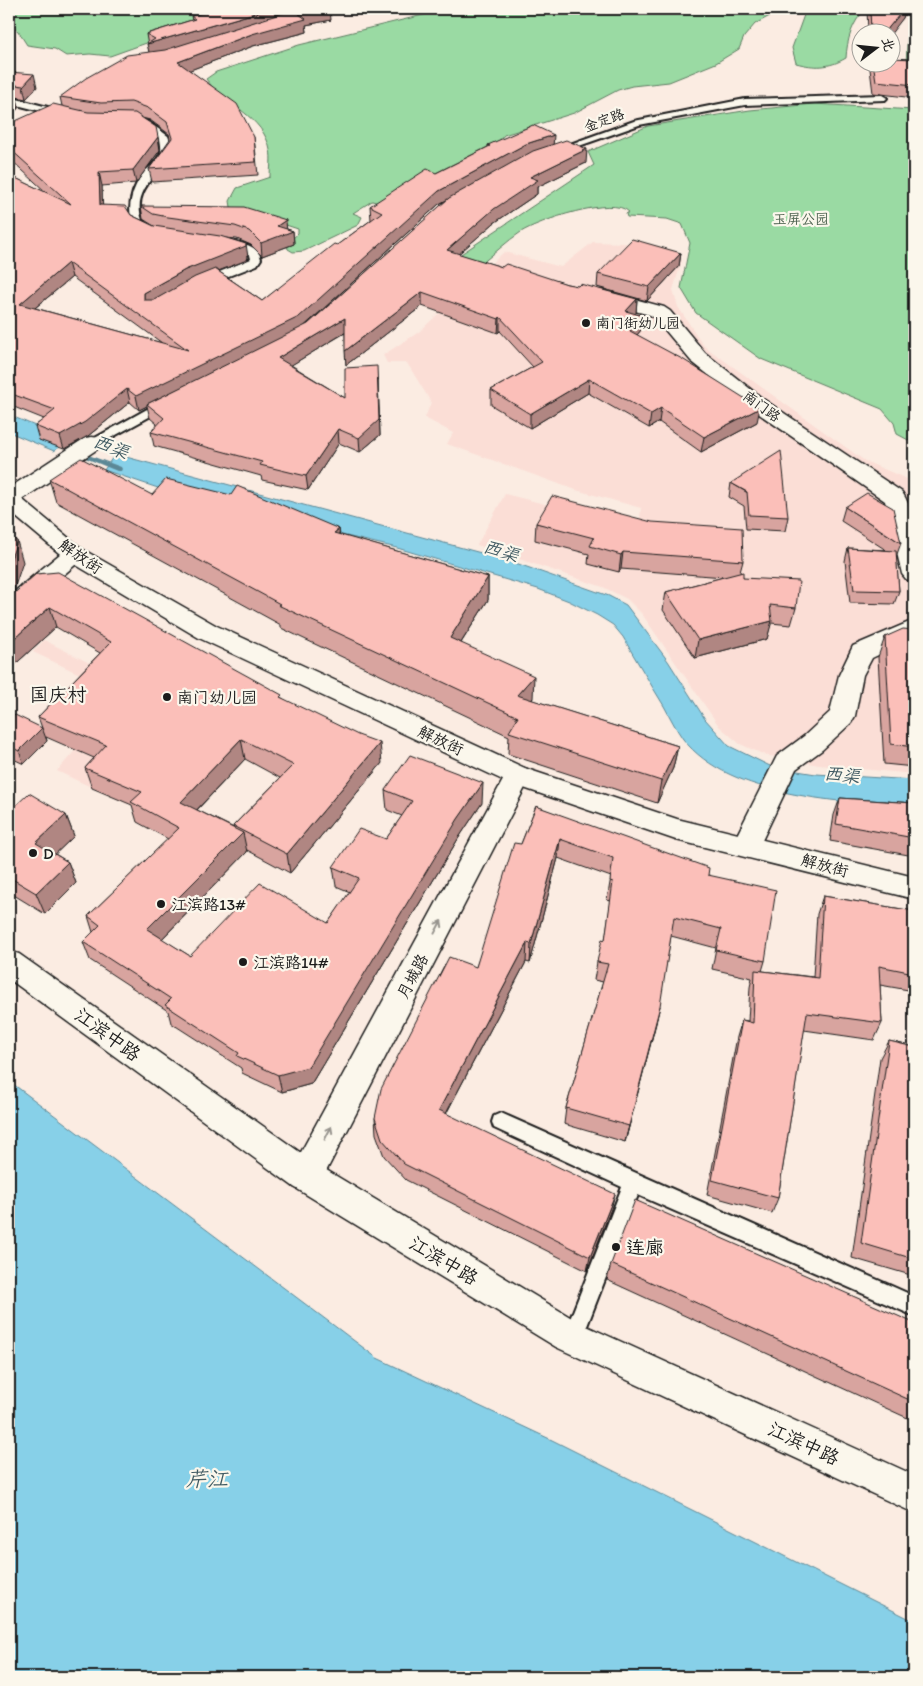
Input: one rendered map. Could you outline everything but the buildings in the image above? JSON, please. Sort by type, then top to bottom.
[{"type":"street","points":[[25,123],[50,112]]},
{"type":"street","name":"南门路","points":[[582,291],[657,311],[663,315],[698,357],[756,404],[894,497],[898,505],[914,574]]},
{"type":"street","points":[[9,499],[92,443]]},
{"type":"street","name":"解放街","points":[[9,499],[74,554],[208,632],[518,776],[676,829],[914,888]]},
{"type":"street","points":[[9,608],[74,554]]},
{"type":"street","points":[[746,845],[786,763],[813,743],[842,716],[851,675],[862,652],[914,628]]},
{"type":"street","name":"月城路","points":[[306,1176],[518,776]]},
{"type":"street","name":"江滨中路","points":[[9,963],[306,1176],[573,1338],[914,1494]]},
{"type":"lane","points":[[750,102],[762,96],[814,90]]},
{"type":"lane","name":"金定路","points":[[547,155],[637,123],[750,102],[882,98]]},
{"type":"lane","points":[[9,100],[30,104],[50,112],[76,116]]},
{"type":"lane","points":[[50,112],[66,100]]},
{"type":"lane","points":[[126,120],[146,124],[165,138],[167,150],[160,162],[146,178],[133,209],[135,219],[141,228],[158,235]]},
{"type":"lane","points":[[192,287],[252,264],[256,259],[255,254],[244,247],[212,240]]},
{"type":"lane","points":[[92,443],[174,398]]},
{"type":"lane","points":[[501,1122],[633,1183],[914,1306]]},
{"type":"lane","points":[[573,1338],[633,1183]]},
{"type":"shaded area","points":[[593,242],[625,243],[682,260],[673,290],[678,307],[704,346],[865,461],[914,482],[914,774],[819,765],[765,755],[740,744],[719,726],[642,614],[627,599],[603,587],[477,545],[505,494],[639,528],[641,508],[576,490],[447,444],[453,433],[425,418],[431,402],[407,363],[387,363],[383,355],[419,332],[504,252],[561,267]]},
{"type":"shaded area","points":[[44,640],[198,718],[127,804],[57,771],[124,695],[33,652]]},
{"type":"green space","points":[[9,9],[242,9],[110,56],[90,54],[66,56],[55,49],[27,45],[18,31],[9,24]]},
{"type":"green space","points":[[448,9],[790,9],[779,11],[755,24],[744,37],[739,49],[716,63],[669,82],[632,86],[618,90],[574,113],[504,135],[487,155],[380,203],[372,201],[353,213],[362,217],[358,225],[304,251],[293,252],[288,249],[287,245],[298,233],[298,229],[231,207],[230,201],[237,188],[270,177],[270,150],[266,138],[252,119],[223,96],[206,79],[216,72],[299,45]]},
{"type":"green space","points":[[790,9],[914,9],[914,16],[912,13],[865,10],[856,22],[850,22],[850,36],[846,58],[834,64],[809,66],[796,63],[792,48],[804,15],[800,11]]},
{"type":"green space","points":[[914,16],[914,66],[906,64],[908,28]]},
{"type":"green space","name":"玉屏公园","points":[[814,104],[914,110],[914,443],[897,434],[894,423],[882,409],[761,359],[696,313],[681,288],[690,243],[682,224],[667,219],[627,217],[626,214],[629,212],[620,208],[608,206],[592,208],[558,216],[530,227],[511,239],[481,264],[459,258],[461,254],[594,165],[588,152],[648,126],[750,110]]},
{"type":"water","points":[[9,415],[40,428],[64,444],[54,451],[9,432]]},
{"type":"water","points":[[115,454],[507,560],[609,596],[626,605],[668,661],[705,719],[729,746],[772,767],[816,774],[914,780],[914,808],[855,803],[790,793],[758,785],[729,774],[704,759],[683,739],[623,637],[613,625],[569,601],[538,589],[397,548],[194,500],[104,470]]},
{"type":"water","name":"芹江","points":[[9,1081],[377,1358],[552,1440],[914,1621],[914,1677],[9,1677]]},
{"type":"waterway","name":"西渠","points":[[75,452],[119,469]]},
{"type":"place","name":"南门街幼儿园","points":[[586,323]]},
{"type":"place","name":"南门幼儿园","points":[[167,697]]},
{"type":"place","name":"D","points":[[33,853]]},
{"type":"place","name":"江滨路13#","points":[[161,904]]},
{"type":"place","name":"江滨路14#","points":[[243,962]]},
{"type":"place","name":"连廊","points":[[616,1247]]},
{"type":"district","name":"国庆村","points":[[58,694]]}]
